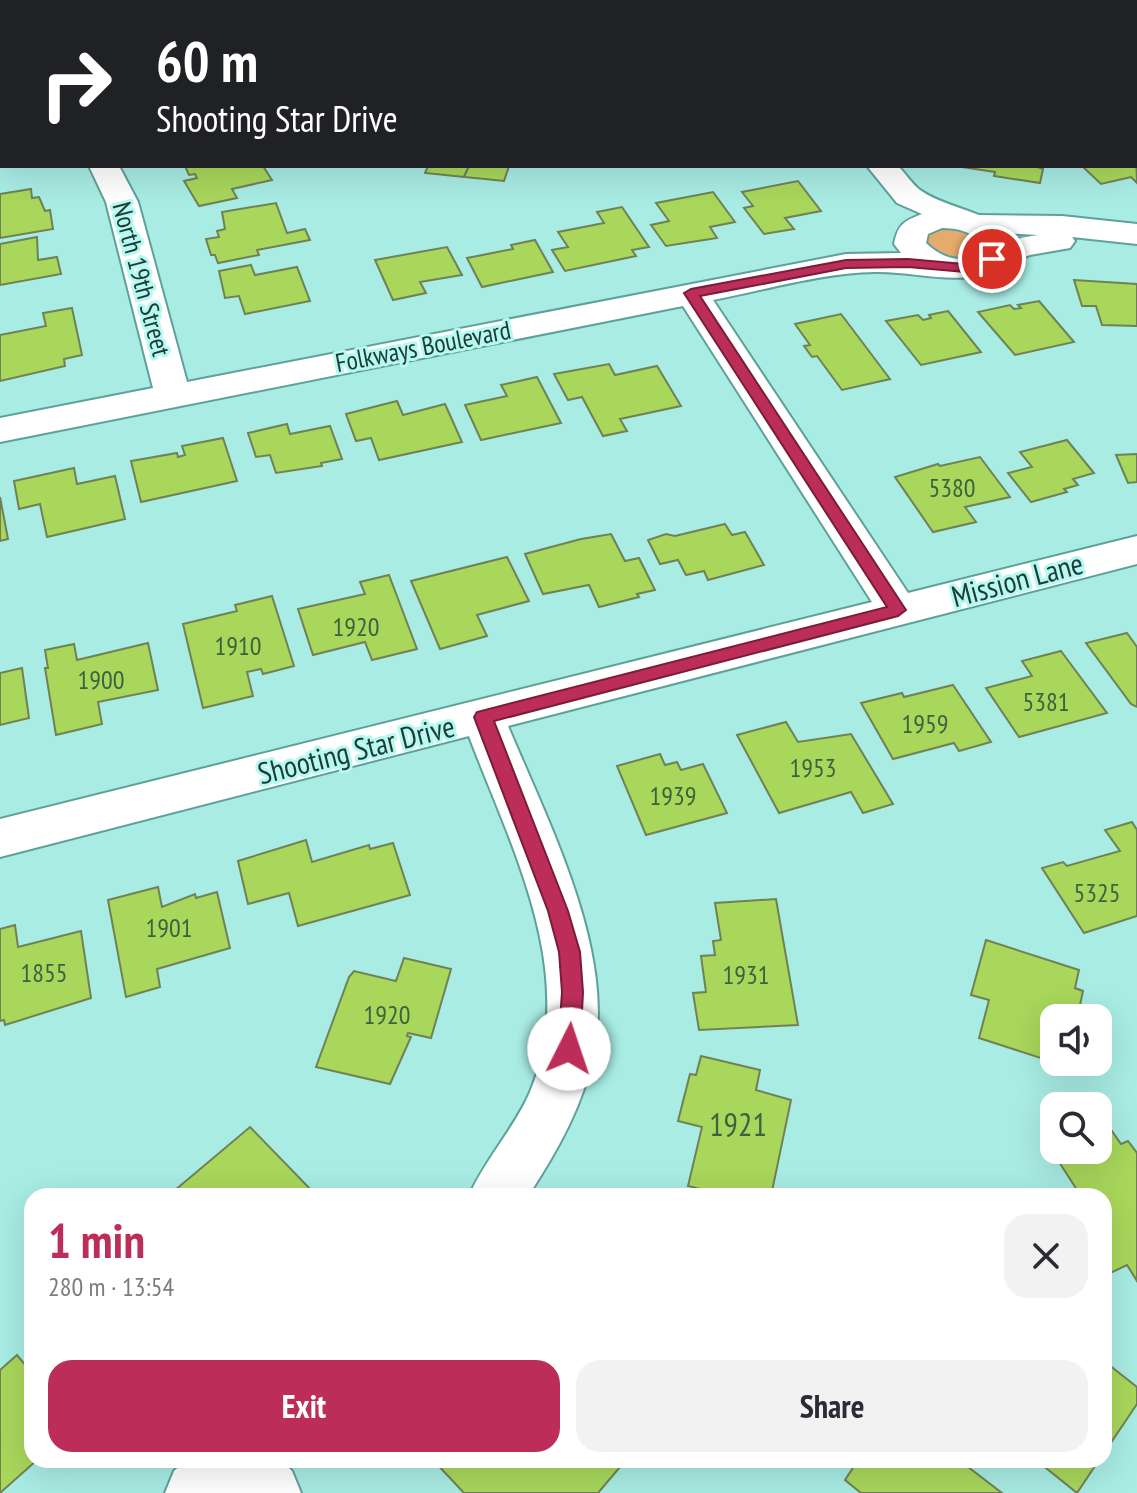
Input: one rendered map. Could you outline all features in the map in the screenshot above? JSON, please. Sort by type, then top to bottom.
[{"type":"street","name":"North 19th Street","points":[[105,168],[122,202],[173,395]]},
{"type":"street","points":[[884,168],[908,196],[989,231],[997,241],[998,250],[992,259]]},
{"type":"street","points":[[908,196],[910,244],[916,253],[940,265]]},
{"type":"street","name":"Folkways Boulevard","points":[[0,430],[846,264],[878,253],[931,220],[968,222]]},
{"type":"street","points":[[968,222],[1062,226],[1137,234]]},
{"type":"street","points":[[992,259],[1038,244],[1137,234]]},
{"type":"street","name":"Folkways Boulevard","points":[[846,264],[965,268],[992,259]]},
{"type":"street","points":[[691,293],[898,610]]},
{"type":"street","name":"Mission Lane","points":[[898,610],[1137,550]]},
{"type":"street","name":"Shooting Star Drive","points":[[0,838],[898,610]]},
{"type":"street","points":[[483,717],[558,911],[569,952],[573,992],[569,1049],[550,1107],[525,1158],[502,1188]]},
{"type":"street","points":[[196,1493],[223,1468]]},
{"type":"street","points":[[247,1468],[270,1493]]},
{"type":"shaded area","points":[[939,228],[964,232],[974,243],[973,249],[955,256],[942,254],[924,245],[925,233]]},
{"type":"building","points":[[186,168],[264,168],[272,180],[232,189],[237,198],[199,206],[184,181],[197,178],[195,174],[189,175]]},
{"type":"building","points":[[427,168],[468,168],[464,177],[425,173]]},
{"type":"building","points":[[468,168],[508,168],[504,181],[464,177]]},
{"type":"building","points":[[969,168],[1043,169],[1040,183],[994,176],[995,172]]},
{"type":"building","points":[[1084,168],[1137,168],[1137,183],[1131,177],[1101,184]]},
{"type":"building","points":[[798,181],[821,211],[785,218],[794,229],[764,234],[744,208],[753,206],[742,192]]},
{"type":"building","points":[[31,189],[32,198],[39,197],[45,211],[50,210],[53,229],[0,238],[0,194]]},
{"type":"building","points":[[713,192],[735,222],[710,227],[717,238],[666,246],[651,225],[669,221],[656,203]]},
{"type":"building","points":[[276,203],[287,233],[305,229],[310,240],[257,250],[259,255],[218,263],[215,255],[211,255],[206,239],[219,237],[217,231],[225,229],[222,212]]},
{"type":"building","points":[[622,207],[649,247],[632,250],[636,256],[565,271],[552,250],[568,247],[558,232],[604,223],[597,212]]},
{"type":"building","points":[[37,237],[38,260],[57,257],[61,274],[0,285],[0,244]]},
{"type":"building","points":[[535,240],[553,272],[482,287],[467,258],[513,249],[511,245]]},
{"type":"building","points":[[447,247],[462,275],[420,282],[426,293],[393,300],[375,260]]},
{"type":"building","points":[[251,265],[255,275],[297,267],[310,301],[245,314],[239,296],[225,298],[219,271]]},
{"type":"building","points":[[1074,280],[1137,284],[1137,326],[1102,325],[1096,306],[1082,306]]},
{"type":"building","points":[[1039,301],[1074,342],[1015,355],[978,312],[1010,305],[1014,309],[1021,308],[1018,305]]},
{"type":"building","points":[[72,308],[82,355],[64,359],[65,366],[0,381],[0,335],[46,326],[43,313]]},
{"type":"building","points":[[948,311],[981,352],[921,365],[886,321],[918,315],[923,320],[931,318],[929,315]]},
{"type":"building","points":[[841,314],[890,379],[842,390],[817,356],[812,357],[804,346],[810,345],[795,324]]},
{"type":"building","points":[[609,364],[615,375],[657,366],[681,406],[620,419],[627,431],[603,436],[582,397],[568,400],[554,374]]},
{"type":"building","points":[[537,377],[561,423],[481,440],[465,405],[507,396],[501,385]]},
{"type":"building","points":[[397,401],[403,415],[445,404],[462,442],[379,460],[371,438],[356,441],[346,414]]},
{"type":"building","points":[[287,424],[290,434],[330,426],[342,459],[321,463],[322,466],[276,473],[270,455],[256,457],[248,433]]},
{"type":"building","points":[[223,438],[237,481],[141,502],[131,461],[177,453],[178,457],[185,455],[182,446]]},
{"type":"building","points":[[1067,440],[1094,473],[1073,479],[1078,485],[1064,489],[1067,492],[1031,502],[1008,473],[1032,467],[1020,452]]},
{"type":"building","points":[[1137,454],[1137,482],[1128,483],[1116,455]]},
{"type":"building","points":[[980,457],[1010,497],[965,507],[976,522],[933,532],[895,477],[938,464]]},
{"type":"building","points":[[74,468],[77,484],[115,476],[125,519],[47,537],[40,504],[19,509],[14,481]]},
{"type":"building","points":[[0,497],[8,539],[0,541]]},
{"type":"building","points":[[725,524],[732,535],[745,532],[764,565],[708,580],[704,571],[686,575],[678,560],[660,564],[648,540],[666,534],[675,536]]},
{"type":"building","points":[[611,534],[625,561],[639,558],[655,590],[599,607],[589,585],[543,594],[525,554]]},
{"type":"building","points":[[507,557],[529,601],[477,615],[487,636],[440,649],[411,581]]},
{"type":"building","points":[[389,575],[417,649],[372,660],[365,642],[313,655],[298,609],[365,594],[360,582]]},
{"type":"building","points":[[272,596],[294,666],[263,674],[261,669],[247,672],[253,696],[203,708],[183,624],[237,611],[235,605]]},
{"type":"building","points":[[1127,633],[1137,647],[1137,707],[1131,704],[1086,643]]},
{"type":"building","points":[[148,643],[158,690],[98,702],[102,724],[56,735],[45,650],[74,644],[77,660]]},
{"type":"building","points":[[1061,651],[1107,713],[1019,737],[986,688],[1032,676],[1022,661]]},
{"type":"building","points":[[22,668],[29,718],[0,725],[0,673]]},
{"type":"building","points":[[953,685],[991,742],[959,751],[954,743],[893,759],[861,703]]},
{"type":"building","points":[[786,722],[798,742],[851,734],[893,804],[863,813],[851,792],[779,813],[737,735]]},
{"type":"building","points":[[660,754],[665,765],[677,762],[681,770],[703,764],[727,813],[646,835],[617,766]]},
{"type":"building","points":[[1132,822],[1137,830],[1137,916],[1084,933],[1042,868],[1063,862],[1067,866],[1120,851],[1105,830]]},
{"type":"building","points":[[306,840],[312,862],[369,845],[370,849],[393,843],[410,895],[298,926],[289,893],[248,904],[238,861]]},
{"type":"building","points":[[158,887],[162,907],[195,894],[196,898],[217,892],[230,948],[157,969],[160,987],[126,997],[108,900]]},
{"type":"building","points":[[776,899],[798,1025],[699,1030],[693,993],[706,992],[701,956],[715,955],[713,941],[721,940],[715,903]]},
{"type":"building","points":[[15,925],[18,947],[81,931],[91,998],[5,1025],[4,1020],[0,1021],[0,929]]},
{"type":"building","points":[[986,940],[1079,970],[1075,988],[1083,991],[1080,1004],[1040,1004],[1040,1058],[979,1038],[989,1000],[971,995]]},
{"type":"building","points":[[404,958],[451,969],[431,1038],[408,1033],[407,1036],[411,1037],[390,1084],[316,1067],[349,977],[354,971],[396,981]]},
{"type":"building","points":[[701,1056],[760,1070],[756,1090],[791,1100],[773,1188],[688,1186],[702,1127],[678,1121],[690,1074],[696,1075]]},
{"type":"building","points":[[250,1127],[309,1188],[178,1188]]},
{"type":"building","points":[[1112,1131],[1121,1144],[1128,1141],[1137,1153],[1137,1281],[1127,1265],[1112,1272],[1112,1188],[1076,1188],[1060,1164],[1112,1164]]},
{"type":"building","points":[[17,1355],[24,1363],[24,1468],[28,1468],[0,1493],[0,1370]]},
{"type":"building","points":[[1112,1367],[1137,1387],[1137,1404],[1112,1441]]},
{"type":"building","points":[[441,1468],[619,1468],[598,1493],[464,1493]]},
{"type":"building","points":[[853,1468],[969,1468],[1002,1493],[861,1493],[845,1480]]},
{"type":"building","points":[[1046,1468],[1094,1468],[1077,1493]]},
{"type":"route","points":[[569,1049],[573,992],[569,952],[558,911],[483,717],[898,610],[691,293],[846,264],[908,263],[965,268],[992,259]]}]
